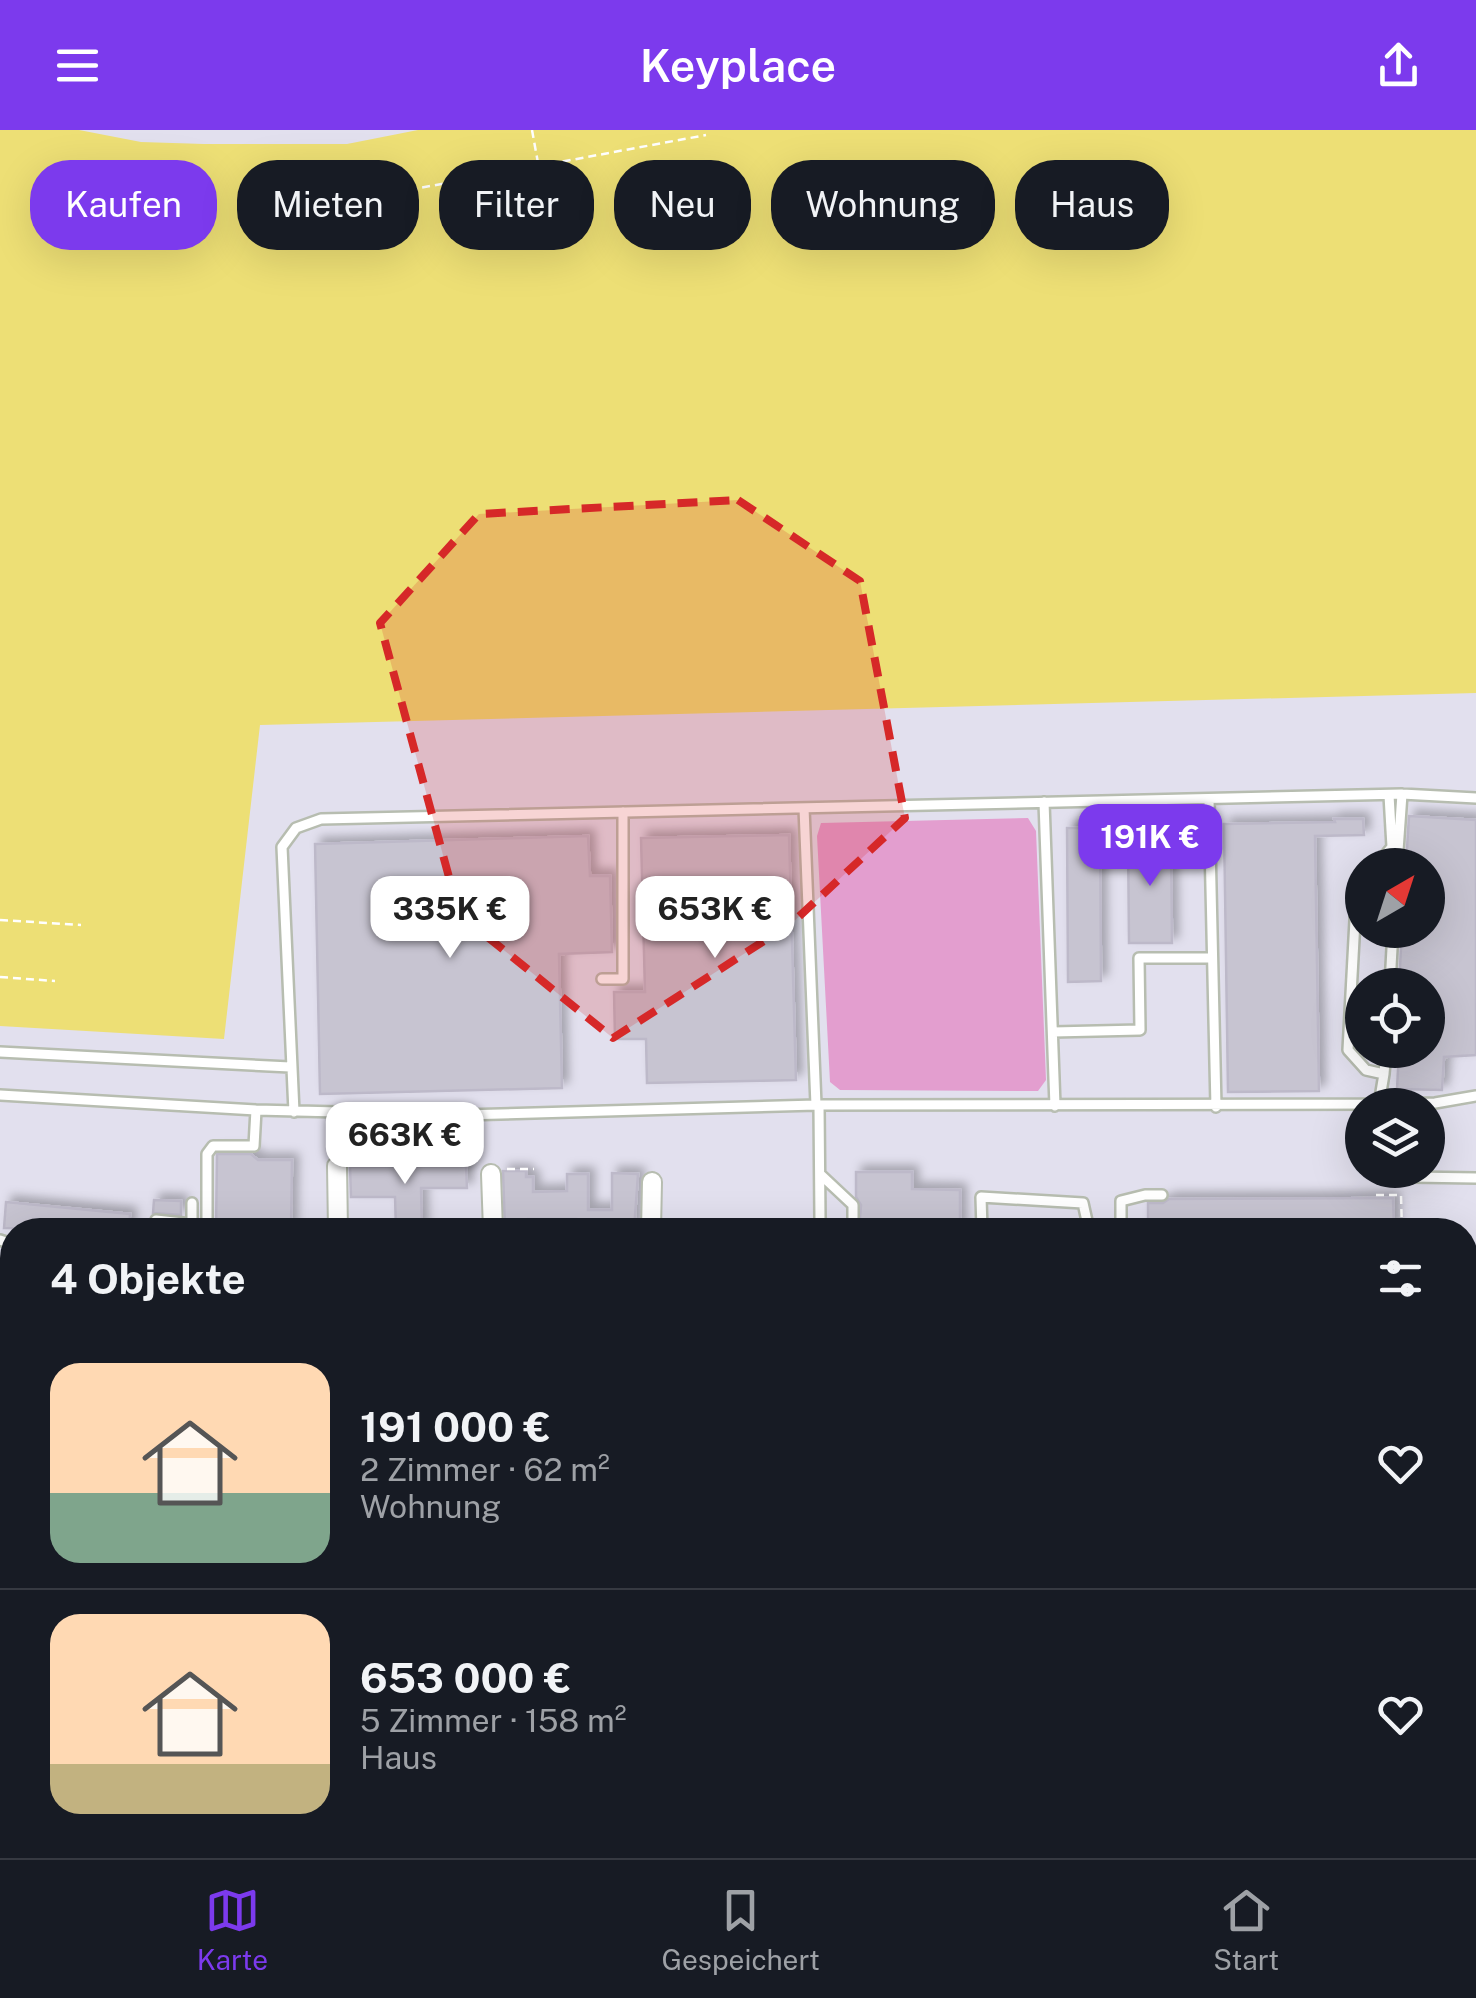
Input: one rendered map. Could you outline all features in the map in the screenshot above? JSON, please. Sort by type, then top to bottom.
[{"type":"street","points":[[336,1166],[338,1218]]},
{"type":"street","points":[[491,1174],[492,1218]]},
{"type":"street","points":[[651,1218],[652,1182]]},
{"type":"lane","points":[[1389,794],[1391,848]]},
{"type":"lane","points":[[294,1112],[282,847],[296,828],[321,819],[1389,794],[1476,798]]},
{"type":"lane","points":[[1399,848],[1402,794]]},
{"type":"lane","points":[[1209,800],[1216,1107]]},
{"type":"lane","points":[[1044,802],[1055,1106]]},
{"type":"lane","points":[[804,808],[820,1218]]},
{"type":"lane","points":[[602,979],[622,979],[623,812]]},
{"type":"lane","points":[[1353,948],[1348,1050],[1366,1070],[1384,1074]]},
{"type":"lane","points":[[1053,1032],[1140,1030],[1139,958],[1212,958]]},
{"type":"lane","points":[[0,1052],[290,1067]]},
{"type":"lane","points":[[1382,1088],[1384,1068]]},
{"type":"lane","points":[[0,1095],[337,1114],[463,1116],[818,1106],[1345,1105]]},
{"type":"lane","points":[[1445,1101],[1476,1096]]},
{"type":"lane","points":[[208,1218],[207,1154],[213,1146],[254,1146],[256,1110]]},
{"type":"lane","points":[[336,1166],[337,1114]]},
{"type":"lane","points":[[821,1175],[853,1205],[853,1218]]},
{"type":"lane","points":[[1445,1178],[1476,1178]]},
{"type":"lane","points":[[1121,1218],[1121,1201],[1162,1194]]},
{"type":"lane","points":[[982,1218],[981,1198],[1084,1202],[1087,1218]]},
{"type":"lane","points":[[192,1203],[192,1218]]},
{"type":"path","points":[[532,130],[538,160]]},
{"type":"path","points":[[567,160],[706,135]]},
{"type":"path","points":[[0,920],[81,925]]},
{"type":"path","points":[[0,977],[55,981]]},
{"type":"path","points":[[491,1174],[502,1168],[534,1169]]},
{"type":"path","points":[[1376,1195],[1401,1195],[1402,1218]]},
{"type":"highlighted area","points":[[738,500],[860,581],[905,818],[792,923],[613,1038],[459,914],[380,623],[479,514]]},
{"type":"shaded area","points":[[0,130],[79,130],[141,142],[347,144],[418,130],[1476,130],[1476,693],[260,725],[224,1039],[0,1026]]},
{"type":"shaded area","points":[[1028,818],[1036,831],[1046,1080],[1038,1091],[840,1090],[830,1082],[817,836],[821,823]]},
{"type":"building","points":[[1409,816],[1476,820],[1476,1055],[1445,1057],[1445,968],[1400,968],[1401,948],[1445,948],[1445,848],[1407,848]]},
{"type":"building","points":[[1334,819],[1363,819],[1364,835],[1315,836],[1319,1091],[1228,1092],[1224,824],[1335,822]]},
{"type":"building","points":[[1067,828],[1100,828],[1101,981],[1068,982]]},
{"type":"building","points":[[789,835],[796,1080],[647,1083],[646,1039],[615,1039],[614,992],[645,992],[641,838]]},
{"type":"building","points":[[1171,835],[1172,943],[1129,943],[1128,836]]},
{"type":"building","points":[[588,836],[590,876],[610,876],[612,952],[559,954],[562,1088],[320,1094],[315,844]]},
{"type":"building","points":[[1398,1068],[1443,1068],[1442,1088],[1397,1088]]},
{"type":"building","points":[[217,1154],[292,1160],[291,1218],[216,1218]]},
{"type":"building","points":[[466,1166],[467,1188],[421,1188],[422,1218],[396,1218],[395,1197],[351,1197],[350,1167]]},
{"type":"building","points":[[503,1171],[526,1171],[526,1177],[533,1177],[533,1192],[567,1191],[567,1174],[588,1174],[588,1210],[612,1210],[612,1173],[638,1174],[635,1218],[505,1218]]},
{"type":"building","points":[[856,1172],[912,1172],[912,1189],[960,1190],[960,1218],[860,1218],[861,1205],[856,1197]]},
{"type":"building","points":[[1393,1198],[1394,1218],[1148,1218],[1148,1203],[1169,1199]]},
{"type":"building","points":[[154,1200],[181,1201],[181,1215],[153,1213]]},
{"type":"building","points":[[6,1202],[130,1214],[130,1218],[5,1218]]}]
